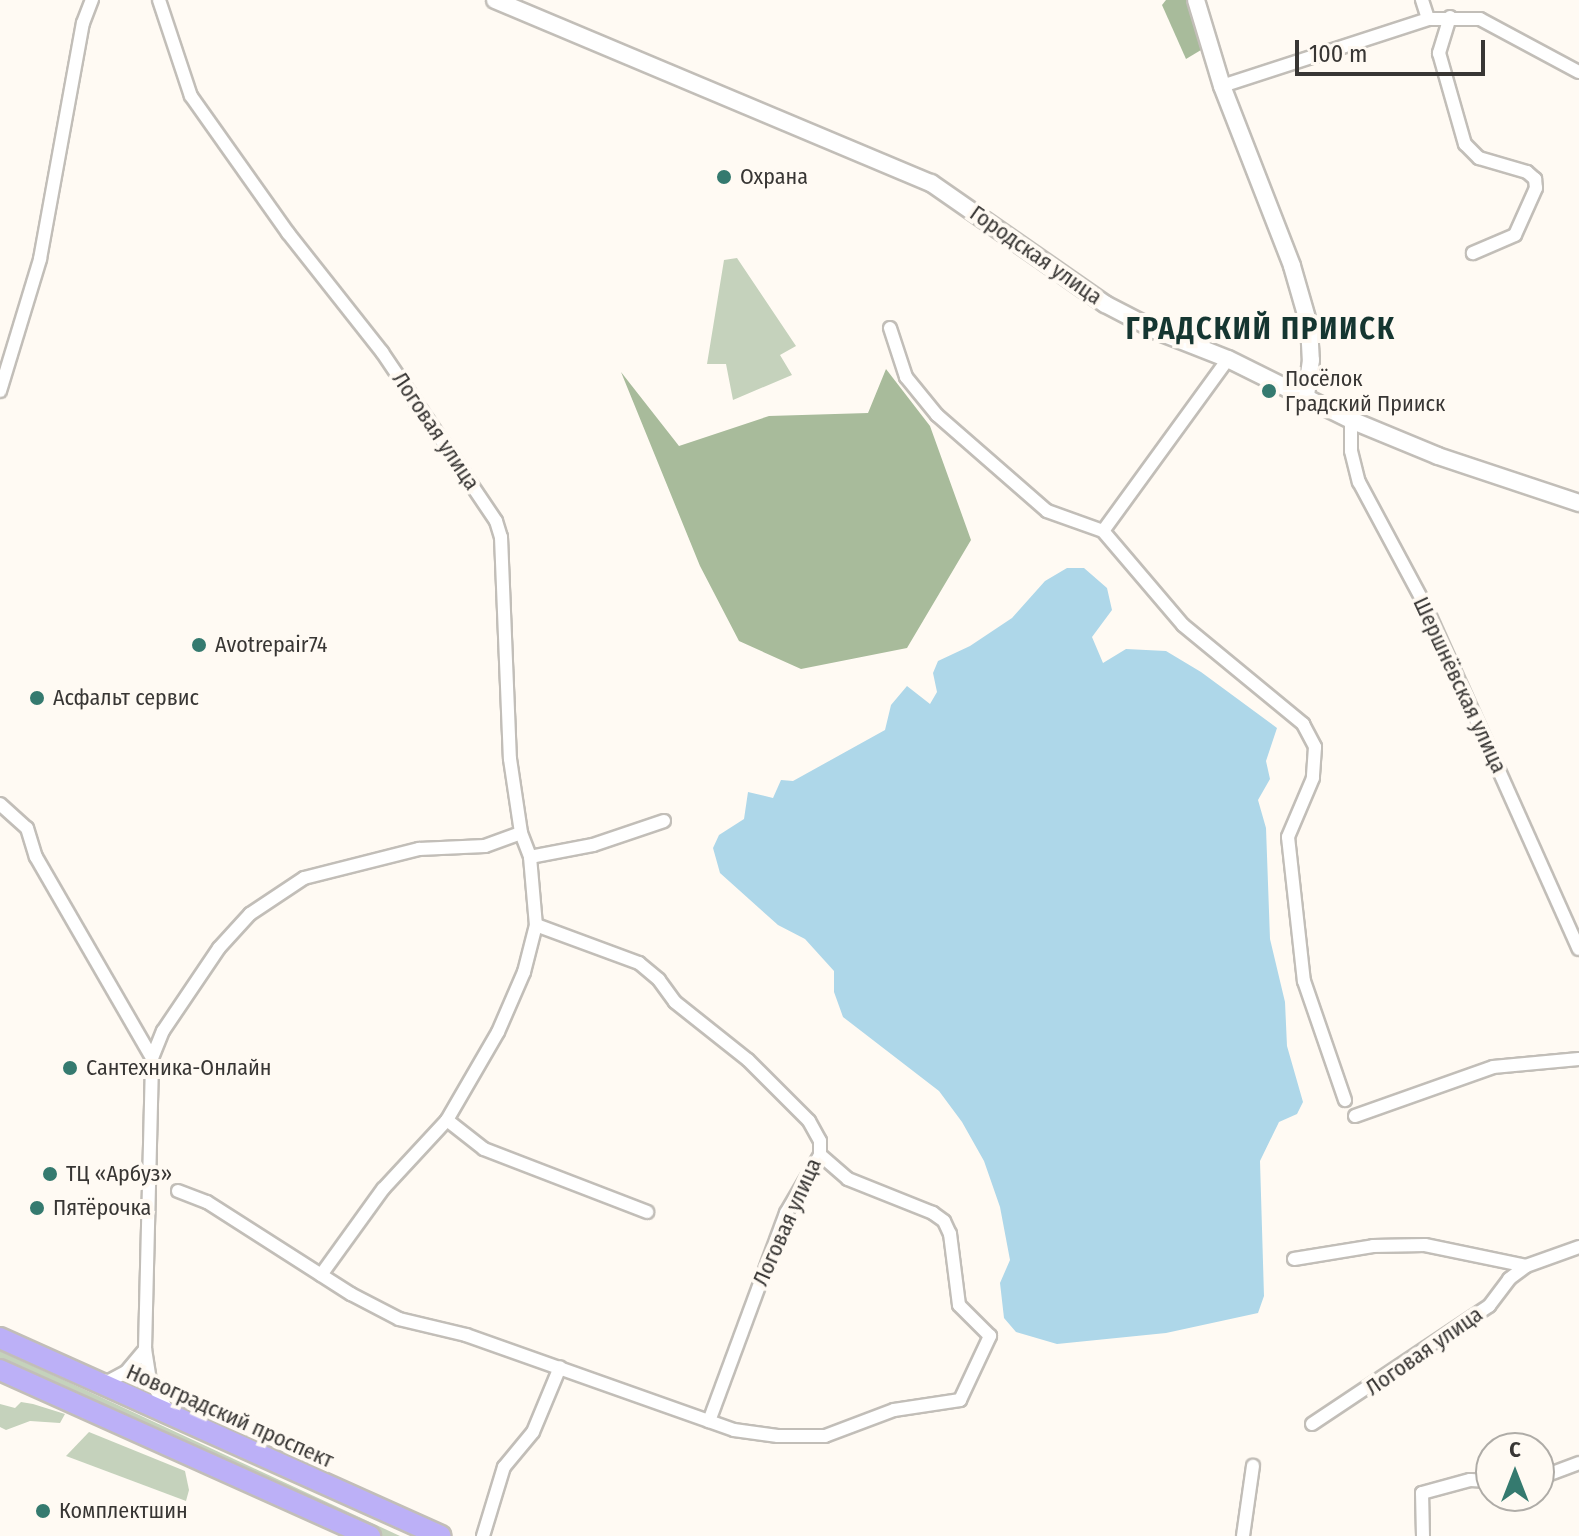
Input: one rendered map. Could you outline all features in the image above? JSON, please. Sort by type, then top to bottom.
[{"type":"main road","name":"Новоградский проспект","points":[[0,1338],[441,1536]]},
{"type":"main road","points":[[0,1370],[370,1536]]},
{"type":"street","points":[[0,391],[40,259],[83,23],[92,0]]},
{"type":"street","name":"Логовая улица","points":[[159,0],[191,96],[260,195],[382,352],[496,521],[501,537],[510,759],[521,833],[530,857],[536,925],[524,972],[498,1032],[447,1120],[383,1189],[321,1275]]},
{"type":"street","name":"Городская улица","points":[[495,0],[931,183],[1105,304],[1157,331],[1228,359],[1351,420],[1438,456],[1579,503]]},
{"type":"street","points":[[1196,0],[1222,86],[1292,266],[1309,325],[1311,360],[1306,397]]},
{"type":"street","points":[[1422,0],[1428,19]]},
{"type":"street","points":[[1222,86],[1428,19],[1450,17],[1480,19],[1579,72]]},
{"type":"street","points":[[1450,17],[1439,53],[1465,144],[1479,158],[1527,172],[1535,179],[1536,188],[1515,235],[1473,253]]},
{"type":"street","points":[[890,328],[906,377],[937,415],[1047,511],[1103,531],[1183,625],[1303,724],[1315,747],[1313,778],[1288,837],[1304,981],[1345,1100]]},
{"type":"street","points":[[1103,531],[1228,359]]},
{"type":"street","name":"Шершнёвская улица","points":[[1351,420],[1351,451],[1359,482],[1424,603],[1578,943]]},
{"type":"street","points":[[0,804],[27,828],[36,857],[152,1058]]},
{"type":"street","points":[[530,857],[593,845],[664,821]]},
{"type":"street","points":[[171,1416],[150,1379],[145,1349],[152,1058],[163,1031],[219,948],[250,914],[304,878],[419,849],[485,846],[521,833]]},
{"type":"street","name":"Логовая улица","points":[[536,925],[639,963],[659,980],[675,1002],[748,1060],[809,1121],[820,1141],[820,1155],[786,1213],[709,1421]]},
{"type":"street","points":[[1355,1116],[1493,1067],[1579,1059]]},
{"type":"street","points":[[447,1120],[484,1149],[647,1212]]},
{"type":"street","points":[[178,1191],[207,1202],[321,1275],[399,1319],[466,1335],[734,1430],[778,1436],[825,1436],[894,1410],[960,1400],[990,1336],[959,1305],[950,1234],[944,1221],[933,1213],[848,1179],[820,1155]]},
{"type":"street","points":[[1294,1259],[1373,1246],[1425,1245],[1526,1266],[1579,1247]]},
{"type":"street","name":"Логовая улица","points":[[1312,1424],[1489,1306],[1509,1279],[1526,1266]]},
{"type":"street","points":[[93,1380],[109,1381],[126,1372],[145,1349]]},
{"type":"street","points":[[483,1536],[504,1467],[533,1432],[560,1367]]},
{"type":"street","points":[[1555,1472],[1579,1463]]},
{"type":"street","points":[[1243,1536],[1253,1466]]},
{"type":"street","points":[[1423,1536],[1422,1493],[1475,1480]]},
{"type":"green space","points":[[1166,0],[1190,0],[1206,47],[1186,59],[1162,5]]},
{"type":"green space","points":[[737,258],[796,346],[780,355],[792,375],[733,400],[726,364],[707,364],[724,260]]},
{"type":"green space","points":[[886,369],[930,426],[971,540],[907,648],[801,669],[739,641],[700,566],[621,372],[679,446],[769,416],[868,413]]},
{"type":"green space","points":[[0,1351],[400,1536],[376,1536],[0,1363]]},
{"type":"green space","points":[[21,1402],[65,1414],[60,1423],[30,1421],[6,1430],[0,1427],[0,1404],[15,1408]]},
{"type":"green space","points":[[89,1432],[185,1471],[189,1490],[186,1501],[66,1456]]},
{"type":"water","points":[[1067,568],[1084,568],[1107,588],[1112,610],[1092,637],[1103,663],[1126,649],[1166,651],[1201,672],[1277,728],[1266,761],[1270,779],[1258,800],[1266,828],[1270,939],[1285,1002],[1287,1046],[1303,1102],[1297,1114],[1279,1122],[1260,1161],[1264,1296],[1258,1313],[1166,1333],[1057,1344],[1016,1332],[1004,1318],[1000,1283],[1010,1260],[1000,1207],[984,1161],[962,1122],[939,1091],[843,1017],[834,992],[834,971],[805,939],[778,925],[720,873],[713,848],[719,835],[744,819],[748,792],[773,798],[781,780],[793,781],[885,730],[891,705],[907,686],[930,704],[937,692],[933,673],[938,661],[970,646],[1012,618],[1045,581]]},
{"type":"place","name":"Охрана","points":[[724,177]]},
{"type":"place","name":"Посёлок Градский Прииск","points":[[1269,391]]},
{"type":"place","name":"Avotrepair74","points":[[199,645]]},
{"type":"place","name":"Асфальт сервис","points":[[37,698]]},
{"type":"place","name":"Сантехника-Онлайн","points":[[70,1068]]},
{"type":"place","name":"ТЦ «Арбуз»","points":[[50,1174]]},
{"type":"place","name":"Пятёрочка","points":[[37,1208]]},
{"type":"place","name":"Комплектшин","points":[[43,1511]]},
{"type":"district","name":"ГРАДСКИЙ ПРИИСК","points":[[1261,329]]}]
